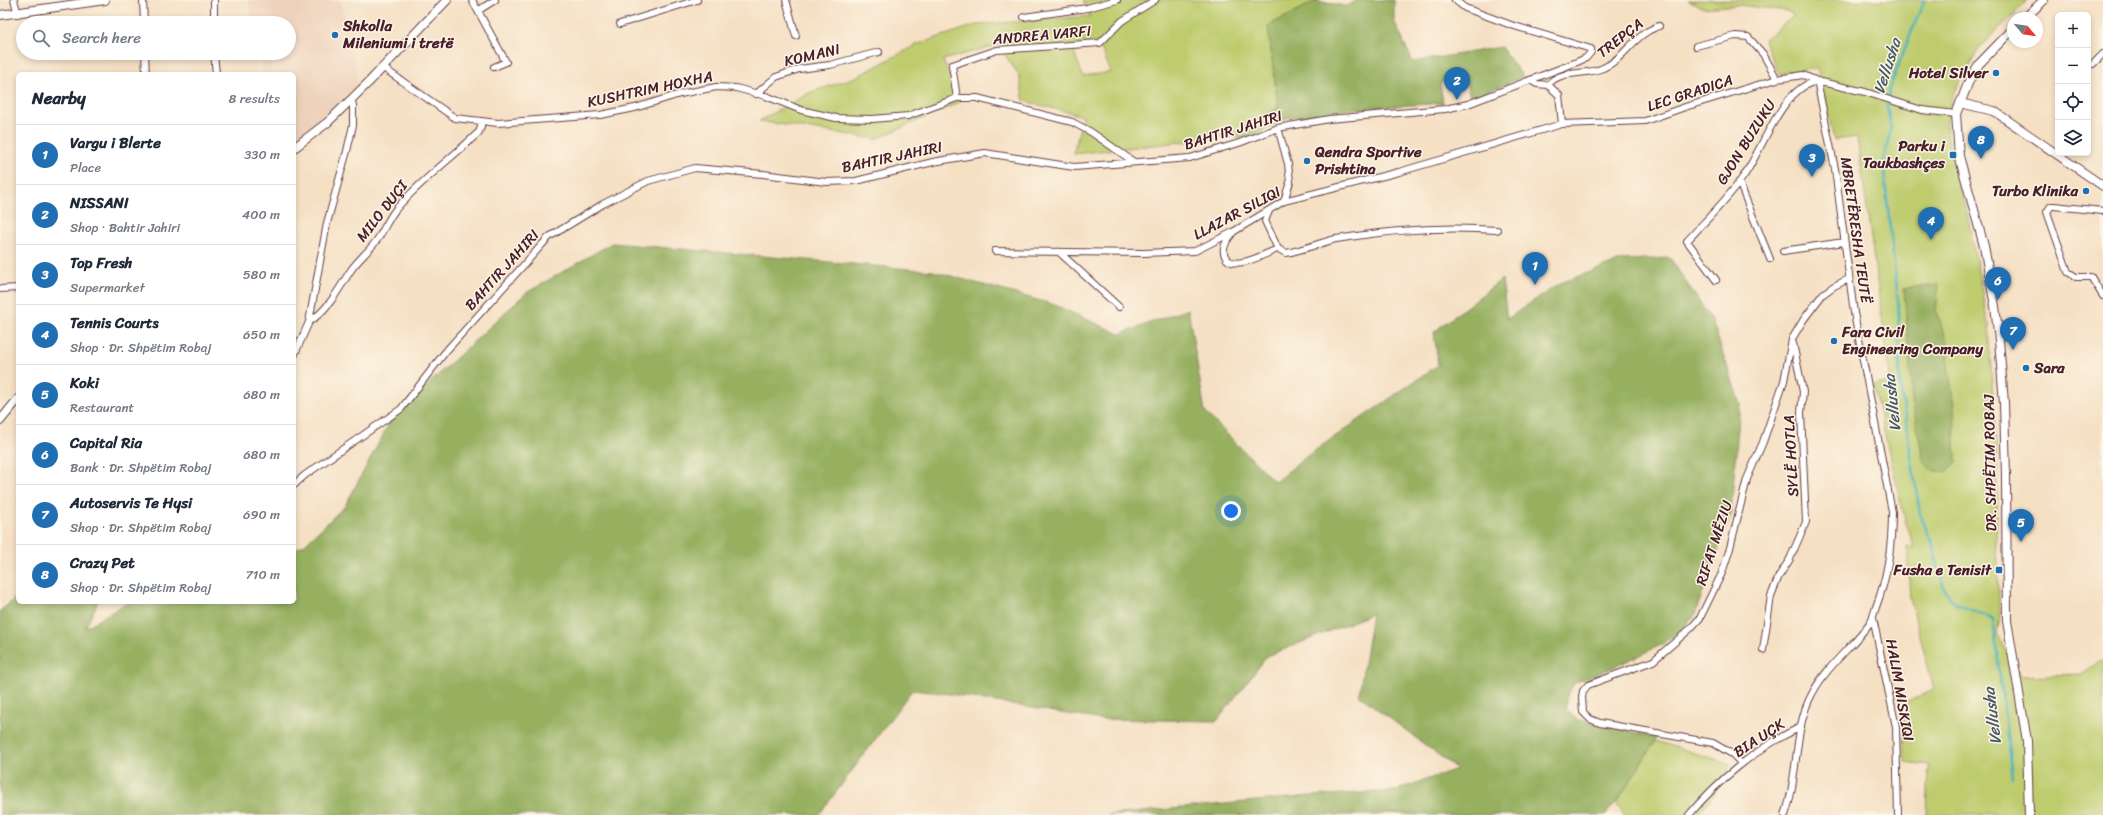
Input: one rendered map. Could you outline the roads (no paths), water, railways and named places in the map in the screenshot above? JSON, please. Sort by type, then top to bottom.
[{"type":"street","points":[[14,0],[18,14]]},
{"type":"street","points":[[0,15],[18,14],[67,2],[105,0]]},
{"type":"street","points":[[143,0],[144,16]]},
{"type":"street","points":[[214,0],[214,16]]},
{"type":"street","points":[[296,146],[328,122],[369,82],[447,0]]},
{"type":"street","points":[[472,0],[479,10],[506,62],[494,68]]},
{"type":"street","points":[[479,10],[496,0]]},
{"type":"street","points":[[620,24],[697,0]]},
{"type":"street","points":[[786,0],[796,36]]},
{"type":"street","points":[[1024,17],[1087,8],[1117,0]]},
{"type":"street","name":"ANDREA VARFI","points":[[957,98],[952,65],[997,50],[1100,43],[1122,21],[1155,0]]},
{"type":"street","name":"BAHTIR JAHIRI","points":[[296,483],[305,475],[401,409],[446,351],[549,237],[603,204],[648,181],[694,168],[763,174],[826,182],[856,180],[933,162],[985,153],[1074,167],[1190,158],[1239,143],[1278,128],[1329,119],[1444,109],[1468,104],[1586,58],[1591,52],[1591,49],[1511,25],[1465,8],[1455,0]]},
{"type":"street","points":[[2031,12],[2044,0]]},
{"type":"street","name":"TREPÇA","points":[[1548,85],[1553,79],[1562,76],[1602,69],[1615,61],[1645,33],[1659,26]]},
{"type":"street","points":[[1956,114],[1969,81],[1980,64],[2007,35]]},
{"type":"street","points":[[1696,46],[1735,36],[1748,37],[1763,54],[1776,79]]},
{"type":"street","name":"KOMANI","points":[[756,94],[776,77],[799,69],[830,65],[879,52]]},
{"type":"street","points":[[2093,64],[2103,54]]},
{"type":"street","points":[[145,60],[146,72]]},
{"type":"street","points":[[215,60],[216,72]]},
{"type":"street","name":"KUSHTRIM HOXHA","points":[[382,67],[455,118],[498,123],[600,115],[635,108],[680,94],[716,87],[736,88],[801,110],[836,118],[866,119],[908,116],[957,98],[977,98],[1072,122],[1091,132],[1134,162]]},
{"type":"street","name":"LEC GRADICA","points":[[1562,124],[1645,121],[1776,79],[1803,75],[1817,81],[1895,101],[1922,110],[1956,114]]},
{"type":"street","points":[[1530,80],[1537,84],[1548,85],[1559,95],[1562,124]]},
{"type":"street","name":"GJON BUZUKU","points":[[1716,280],[1686,241],[1739,182],[1788,100],[1807,83],[1817,81]]},
{"type":"street","name":"MBRETËRESHA TEUTË","points":[[1817,81],[1835,169],[1849,279],[1892,512],[1892,537],[1885,584],[1873,618]]},
{"type":"street","points":[[296,351],[308,322],[326,230],[353,126],[353,105],[351,99]]},
{"type":"street","points":[[1960,102],[1994,111],[2103,186]]},
{"type":"street","name":"DR. SHPËTIM ROBAJ","points":[[1956,114],[1959,156],[1984,246],[1995,306],[1999,340],[2006,468],[2007,621],[2026,741],[2029,815]]},
{"type":"street","name":"MILO DUÇI","points":[[308,322],[318,316],[327,307],[352,269],[377,240],[396,210],[420,184],[451,159],[479,132],[481,121]]},
{"type":"street","name":"LLAZAR SILIQI","points":[[995,250],[1143,253],[1195,251],[1233,232],[1284,201],[1399,172],[1562,124]]},
{"type":"street","points":[[1278,128],[1288,164],[1290,182],[1284,201]]},
{"type":"street","points":[[1739,182],[1770,259]]},
{"type":"street","points":[[2103,211],[2051,206],[2047,212],[2068,272],[2076,277],[2092,278],[2095,280],[2103,296]]},
{"type":"street","points":[[1269,211],[1265,221],[1278,248],[1286,254],[1335,240],[1414,229],[1455,227],[1497,230]]},
{"type":"street","points":[[1233,232],[1227,240],[1223,251],[1225,258],[1230,262],[1238,264],[1278,248]]},
{"type":"street","points":[[1783,251],[1844,242]]},
{"type":"street","points":[[1059,252],[1119,307]]},
{"type":"street","points":[[1792,339],[1804,319],[1823,294],[1834,286],[1849,279]]},
{"type":"street","points":[[0,289],[16,288]]},
{"type":"street","name":"SYLË HOTLA","points":[[1763,650],[1771,596],[1779,576],[1790,559],[1806,522],[1801,412],[1803,392],[1792,339]]},
{"type":"street","name":"RIFAT MËZIU","points":[[1742,764],[1732,754],[1713,743],[1648,732],[1590,719],[1583,712],[1582,697],[1583,691],[1593,682],[1620,674],[1653,661],[1690,629],[1700,618],[1718,580],[1728,554],[1747,478],[1763,442],[1784,381],[1792,339]]},
{"type":"street","points":[[0,421],[16,401]]},
{"type":"street","name":"BIA UÇK","points":[[1689,815],[1717,784],[1742,764],[1783,736],[1801,727],[1811,694],[1840,656],[1873,618]]},
{"type":"street","name":"HALIM MISKIQI","points":[[1873,618],[1896,727],[1898,815]]},
{"type":"street","points":[[1785,815],[1794,780],[1801,727]]},
{"type":"waterway","name":"Vellusha","points":[[1924,0],[1889,89],[1887,106],[1891,129],[1884,158],[1884,172],[1898,300],[1900,384],[1920,514],[1932,543],[1944,588],[1955,603],[1993,619],[2012,777]]},
{"type":"place","name":"Shkolla Mileniumi i tretë","points":[[335,35]]},
{"type":"place","name":"Hotel Silver","points":[[1996,73]]},
{"type":"place","name":"NISSANI","points":[[1457,100]]},
{"type":"place","name":"Parku i Taukbashçes","points":[[1953,155]]},
{"type":"place","name":"Crazy Pet","points":[[1981,159]]},
{"type":"place","name":"Qendra Sportive Prishtina","points":[[1307,161]]},
{"type":"place","name":"Top Fresh","points":[[1812,177]]},
{"type":"place","name":"Turbo Klinika","points":[[2086,191]]},
{"type":"place","name":"Tennis Courts","points":[[1931,240]]},
{"type":"place","name":"Vargu i Blerte","points":[[1535,285]]},
{"type":"place","name":"Capital Ria","points":[[1998,300]]},
{"type":"place","name":"Fara Civil Engineering Company","points":[[1834,341]]},
{"type":"place","name":"Autoservis Te Hysi","points":[[2013,350]]},
{"type":"place","name":"Sara","points":[[2026,368]]},
{"type":"place","name":"Koki","points":[[2021,542]]},
{"type":"place","name":"Fusha e Tenisit","points":[[1999,570]]}]
